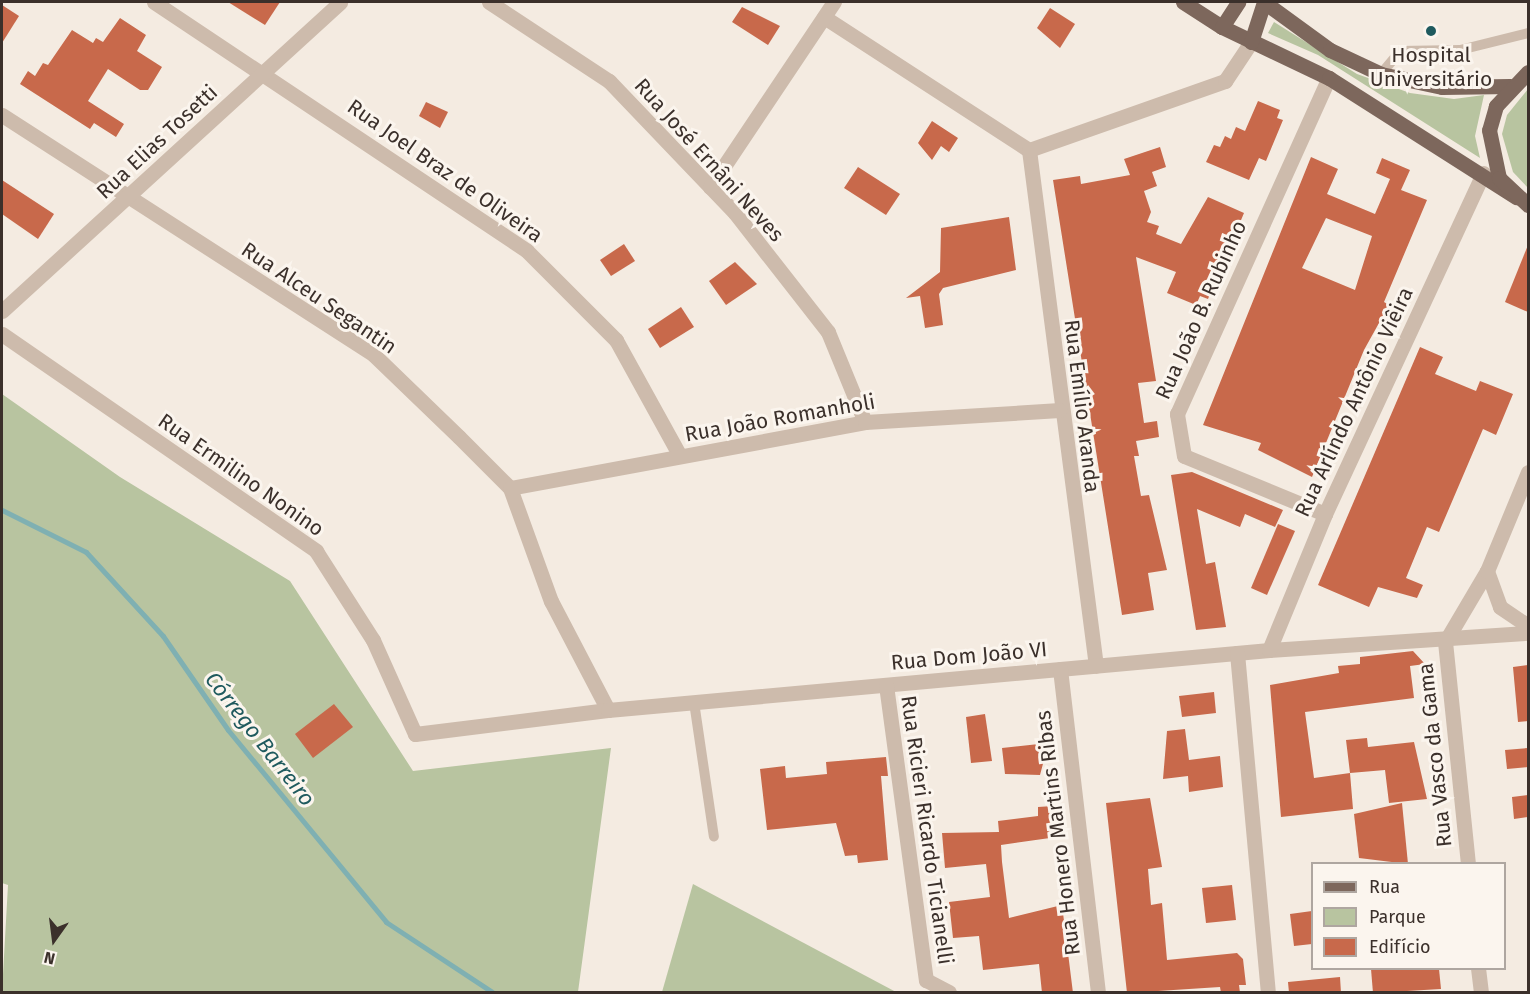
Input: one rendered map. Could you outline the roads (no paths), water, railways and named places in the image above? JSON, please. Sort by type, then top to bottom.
[{"type":"main road","points":[[1183,2],[1222,27],[1329,78],[1483,173],[1522,201]]},
{"type":"main road","points":[[1222,27],[1238,2]]},
{"type":"main road","points":[[1251,42],[1264,2],[1330,50],[1381,74],[1442,87],[1510,86]]},
{"type":"main road","points":[[1522,201],[1499,178],[1489,130],[1496,106],[1510,86],[1528,72]]},
{"type":"street","name":"Rua Joel Braz de Oliveira","points":[[154,2],[265,71],[527,251],[616,340],[680,456]]},
{"type":"street","name":"Rua Elias Tosetti","points":[[2,311],[340,2]]},
{"type":"street","name":"Rua José Ernâni Neves","points":[[489,2],[609,81],[710,188],[828,332],[865,422]]},
{"type":"street","points":[[710,188],[834,2]]},
{"type":"street","points":[[824,17],[1029,150],[1230,79],[1251,42]]},
{"type":"street","name":"Rua João B. Rubinho","points":[[1325,514],[1184,456],[1177,414],[1329,78]]},
{"type":"street","name":"Rua Alceu Segantin","points":[[2,115],[374,355],[510,488],[551,601],[608,710]]},
{"type":"street","name":"Rua Emílio Aranda","points":[[1029,150],[1060,410],[1096,666]]},
{"type":"street","name":"Rua Arlíndo Antônio Viêira","points":[[1269,650],[1325,514],[1483,173]]},
{"type":"street","name":"Rua Ermilino Nonino","points":[[2,334],[316,551],[373,640],[415,734]]},
{"type":"street","name":"Rua João Romanholi","points":[[510,488],[865,422],[1060,410]]},
{"type":"street","points":[[1445,642],[1487,571],[1523,497],[1528,472]]},
{"type":"street","points":[[1487,571],[1500,607],[1528,626]]},
{"type":"street","name":"Rua Dom João VI","points":[[415,734],[608,710],[694,702],[1269,650],[1445,642],[1528,633]]},
{"type":"street","name":"Rua Vasco da Gama","points":[[1445,642],[1467,862]]},
{"type":"street","points":[[1237,653],[1268,993]]},
{"type":"street","name":"Rua Honero Martins Ribas","points":[[1060,669],[1098,993]]},
{"type":"street","name":"Rua Ricieri Ricardo Ticianelli","points":[[886,685],[926,980],[949,993]]},
{"type":"street","points":[[1478,970],[1481,993]]},
{"type":"lane","points":[[1381,74],[1400,51],[1460,50],[1528,33]]},
{"type":"lane","points":[[694,702],[714,837]]},
{"type":"waterway","name":"Córrego Barreiro","points":[[2,510],[86,552],[163,636],[228,730],[386,922],[492,992]]},
{"type":"place","name":"Hospital Universitário","points":[[1431,31]]}]
